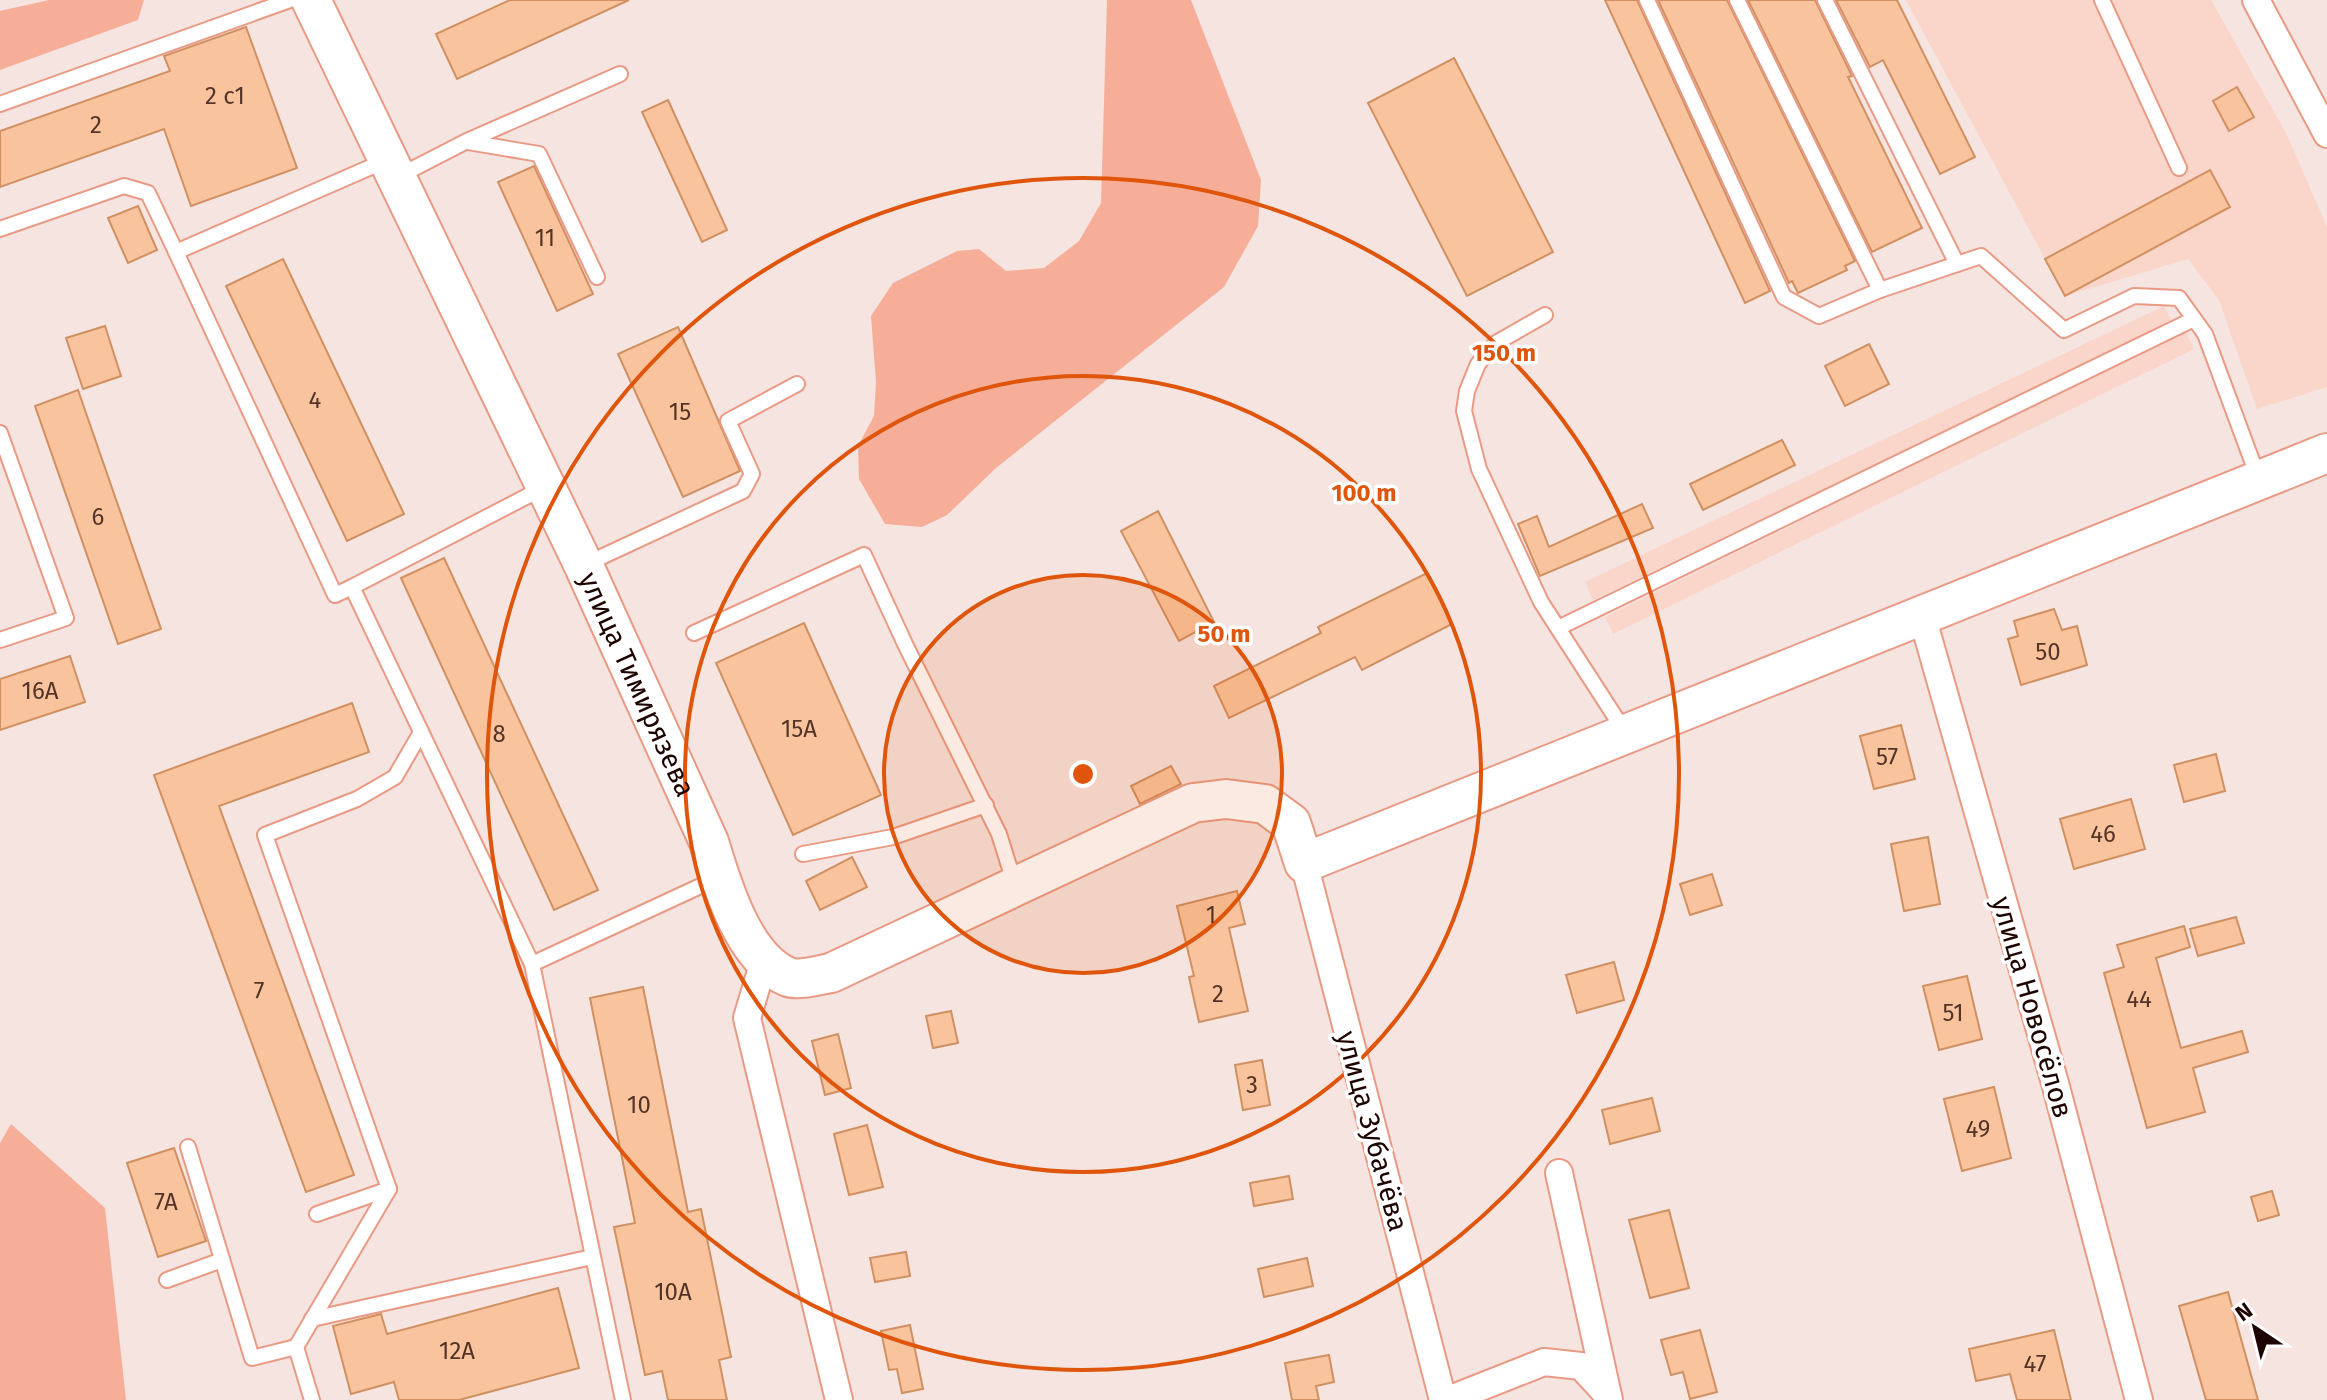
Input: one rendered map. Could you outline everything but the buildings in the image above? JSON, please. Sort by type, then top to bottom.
[{"type":"street","name":"улица Тимирязева","points":[[311,0],[584,566],[709,842],[720,877],[751,945],[764,961]]},
{"type":"street","points":[[2256,0],[2327,134]]},
{"type":"street","points":[[839,1400],[747,1018],[764,961],[791,978],[831,973],[1193,803],[1226,799],[1265,804],[1291,823],[1304,863],[2327,453]]},
{"type":"street","name":"улица Новосёлов","points":[[1922,616],[2055,1083],[2139,1400]]},
{"type":"street","name":"улица Зубачёва","points":[[1304,863],[1445,1400]]},
{"type":"street","points":[[1559,1173],[1608,1397]]},
{"type":"street","points":[[1445,1400],[1544,1362],[1581,1366],[1608,1397]]},
{"type":"lane","points":[[0,104],[290,0]]},
{"type":"lane","points":[[1647,0],[1784,297],[1819,316],[1880,290],[1981,256],[2064,330],[2134,296],[2179,298],[2205,334],[2260,481]]},
{"type":"lane","points":[[1737,0],[1880,290]]},
{"type":"lane","points":[[1825,0],[1957,264]]},
{"type":"lane","points":[[2102,0],[2179,168]]},
{"type":"lane","points":[[176,252],[467,141],[620,74]]},
{"type":"lane","points":[[467,141],[539,154],[597,277]]},
{"type":"lane","points":[[0,229],[124,186],[148,193],[335,595],[546,487]]},
{"type":"lane","points":[[1545,315],[1496,343],[1478,364],[1467,391],[1464,411],[1479,469],[1541,602],[1625,732]]},
{"type":"lane","points":[[1558,628],[2194,319]]},
{"type":"lane","points":[[584,566],[743,491],[752,474],[728,421],[797,384]]},
{"type":"lane","points":[[0,433],[66,618],[0,640]]},
{"type":"lane","points":[[694,633],[864,555],[986,805],[1015,885]]},
{"type":"lane","points":[[352,587],[532,964],[623,1400]]},
{"type":"lane","points":[[188,1147],[252,1358],[296,1347],[389,1189],[265,835],[357,799],[395,777],[420,734]]},
{"type":"lane","points":[[803,854],[893,837],[986,805]]},
{"type":"lane","points":[[532,964],[720,877]]},
{"type":"lane","points":[[317,1214],[389,1189]]},
{"type":"lane","points":[[312,1319],[592,1257]]},
{"type":"lane","points":[[167,1280],[222,1260]]},
{"type":"lane","points":[[296,1347],[312,1400]]},
{"type":"shaded area","points":[[49,0],[144,0],[138,20],[0,70],[0,11]]},
{"type":"shaded area","points":[[1107,0],[1191,0],[1261,180],[1258,226],[1224,287],[996,468],[947,515],[922,527],[885,524],[859,479],[858,446],[874,416],[876,382],[871,316],[893,283],[957,251],[979,249],[1006,271],[1044,268],[1079,241],[1101,203]]},
{"type":"shaded area","points":[[1906,0],[2211,0],[2286,133],[2327,227],[2327,387],[2257,409],[2219,300],[2188,259],[2065,296]]},
{"type":"shaded area","points":[[2164,306],[2173,324],[1593,600],[1585,582]]},
{"type":"shaded area","points":[[2186,332],[2194,349],[1613,634],[1605,617]]},
{"type":"shaded area","points":[[11,1124],[105,1208],[126,1400],[0,1400],[0,1143]]}]
